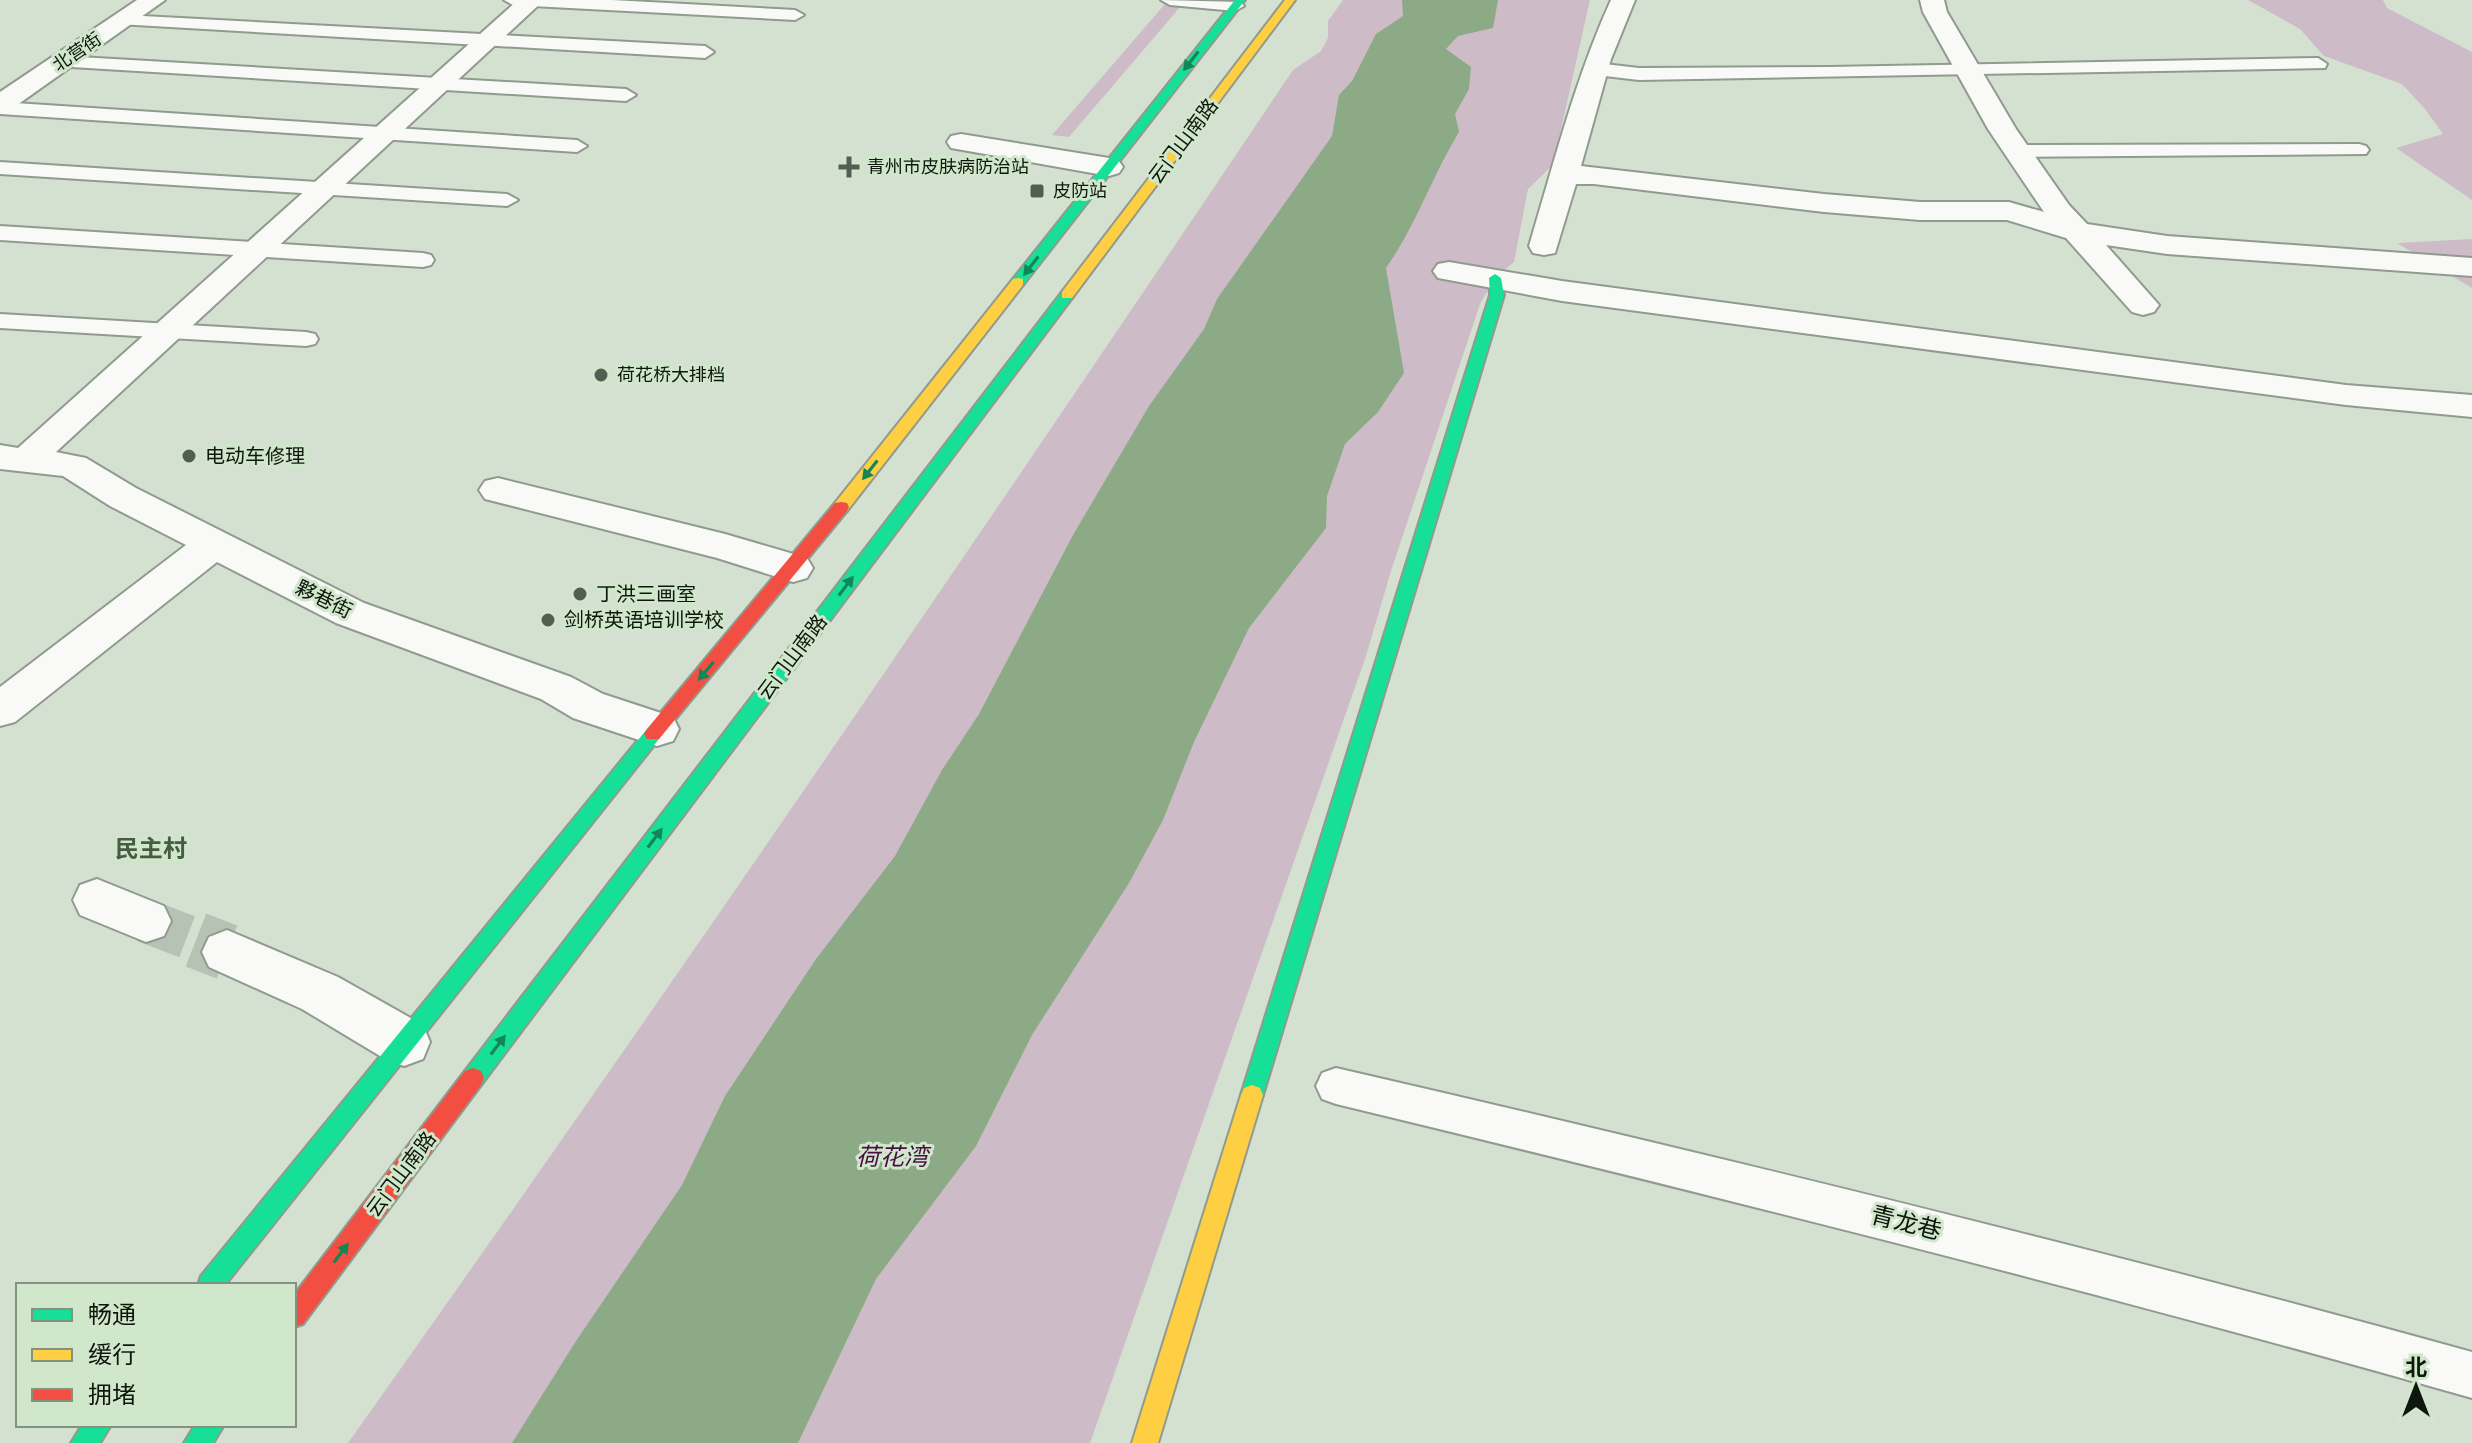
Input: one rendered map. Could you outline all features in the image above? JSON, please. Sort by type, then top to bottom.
[{"type":"main road","name":"云门山南路","points":[[296,1312],[1290,0]]},
{"type":"main road","name":"云门山南路","points":[[212,1283],[657,729],[793,568],[1237,3]]},
{"type":"main road","points":[[1109,167],[1157,175]]},
{"type":"main road","points":[[1145,1443],[1497,295],[1495,278]]},
{"type":"main road","points":[[84,1443],[96,1427]]},
{"type":"main road","points":[[197,1443],[209,1427]]},
{"type":"street","name":"北营街","points":[[0,106],[153,0]]},
{"type":"street","points":[[1544,246],[1606,34],[1623,0]]},
{"type":"street","points":[[1932,0],[1935,12],[1965,68],[2058,211],[2143,305]]},
{"type":"street","points":[[13,458],[167,331],[531,1]]},
{"type":"street","points":[[961,142],[1109,167]]},
{"type":"street","points":[[1565,175],[1594,175],[1920,211],[2009,211],[2077,232],[2167,245],[2472,267]]},
{"type":"street","points":[[1449,271],[1562,291],[2346,395],[2472,406]]},
{"type":"street","name":"夥巷街","points":[[13,458],[73,466],[123,497],[350,613],[556,688],[588,706],[657,729]]},
{"type":"street","points":[[498,490],[725,547],[793,568]]},
{"type":"street","points":[[0,710],[214,544]]},
{"type":"street","points":[[97,900],[146,921]]},
{"type":"street","points":[[227,952],[320,993],[404,1042]]},
{"type":"lane","points":[[513,0],[795,15]]},
{"type":"lane","points":[[1170,0],[1237,3]]},
{"type":"lane","points":[[124,20],[705,52]]},
{"type":"lane","points":[[62,62],[626,95]]},
{"type":"lane","points":[[1596,69],[1655,74],[2318,64]]},
{"type":"lane","points":[[0,106],[577,146]]},
{"type":"lane","points":[[2017,151],[2359,150]]},
{"type":"lane","points":[[0,168],[507,200]]},
{"type":"lane","points":[[0,233],[423,260]]},
{"type":"lane","points":[[0,321],[306,339]]},
{"type":"lane","name":"青龙巷","points":[[1336,1086],[1808,1198],[2202,1299],[2472,1375]]},
{"type":"green space","name":"荷花湾","points":[[1343,0],[1590,0],[1553,165],[1528,189],[1514,262],[1495,278],[1480,304],[1391,571],[1366,656],[1090,1443],[348,1443],[825,760],[1293,70],[1321,51],[1328,38],[1328,21]]},
{"type":"green space","points":[[2248,0],[2383,0],[2387,8],[2472,52],[2472,200],[2396,148],[2443,134],[2402,84],[2324,56],[2300,29]]},
{"type":"green space","points":[[1165,4],[1181,6],[1069,137],[1052,135]]},
{"type":"green space","points":[[2472,239],[2472,288],[2397,243]]},
{"type":"shaded area","points":[[1402,0],[1498,0],[1493,28],[1458,36],[1446,49],[1471,67],[1469,89],[1455,114],[1459,132],[1407,235],[1386,268],[1404,373],[1378,412],[1345,444],[1327,496],[1326,528],[1249,628],[1194,742],[1163,820],[1129,883],[1032,1035],[976,1146],[876,1279],[798,1443],[512,1443],[576,1341],[682,1185],[725,1096],[816,959],[895,856],[942,770],[979,714],[1073,535],[1149,406],[1204,329],[1217,299],[1332,136],[1339,95],[1352,81],[1376,34],[1403,16]]},
{"type":"tunnel","points":[[146,921],[201,942]]},
{"type":"tunnel","points":[[196,940],[227,952]]},
{"type":"traffic: fast","points":[[1018,282],[1240,0]]},
{"type":"traffic: fast","points":[[1252,1095],[1497,295],[1495,278]]},
{"type":"traffic: fast","points":[[473,1078],[1067,295]]},
{"type":"traffic: fast","points":[[212,1283],[653,734]]},
{"type":"traffic: fast","points":[[84,1443],[96,1427]]},
{"type":"traffic: fast","points":[[197,1443],[209,1427]]},
{"type":"traffic: slow","points":[[1067,295],[1290,0]]},
{"type":"traffic: slow","points":[[841,507],[1018,282]]},
{"type":"traffic: slow","points":[[1145,1443],[1252,1095]]},
{"type":"traffic: jam","points":[[653,734],[841,507]]},
{"type":"traffic: jam","points":[[296,1312],[473,1078]]},
{"type":"place","name":"青州市皮肤病防治站","points":[[849,167]]},
{"type":"place","name":"皮防站","points":[[1037,191]]},
{"type":"place","name":"荷花桥大排档","points":[[601,375]]},
{"type":"place","name":"电动车修理","points":[[189,456]]},
{"type":"place","name":"丁洪三画室","points":[[580,594]]},
{"type":"place","name":"剑桥英语培训学校","points":[[548,620]]},
{"type":"district","name":"民主村","points":[[151,849]]}]
